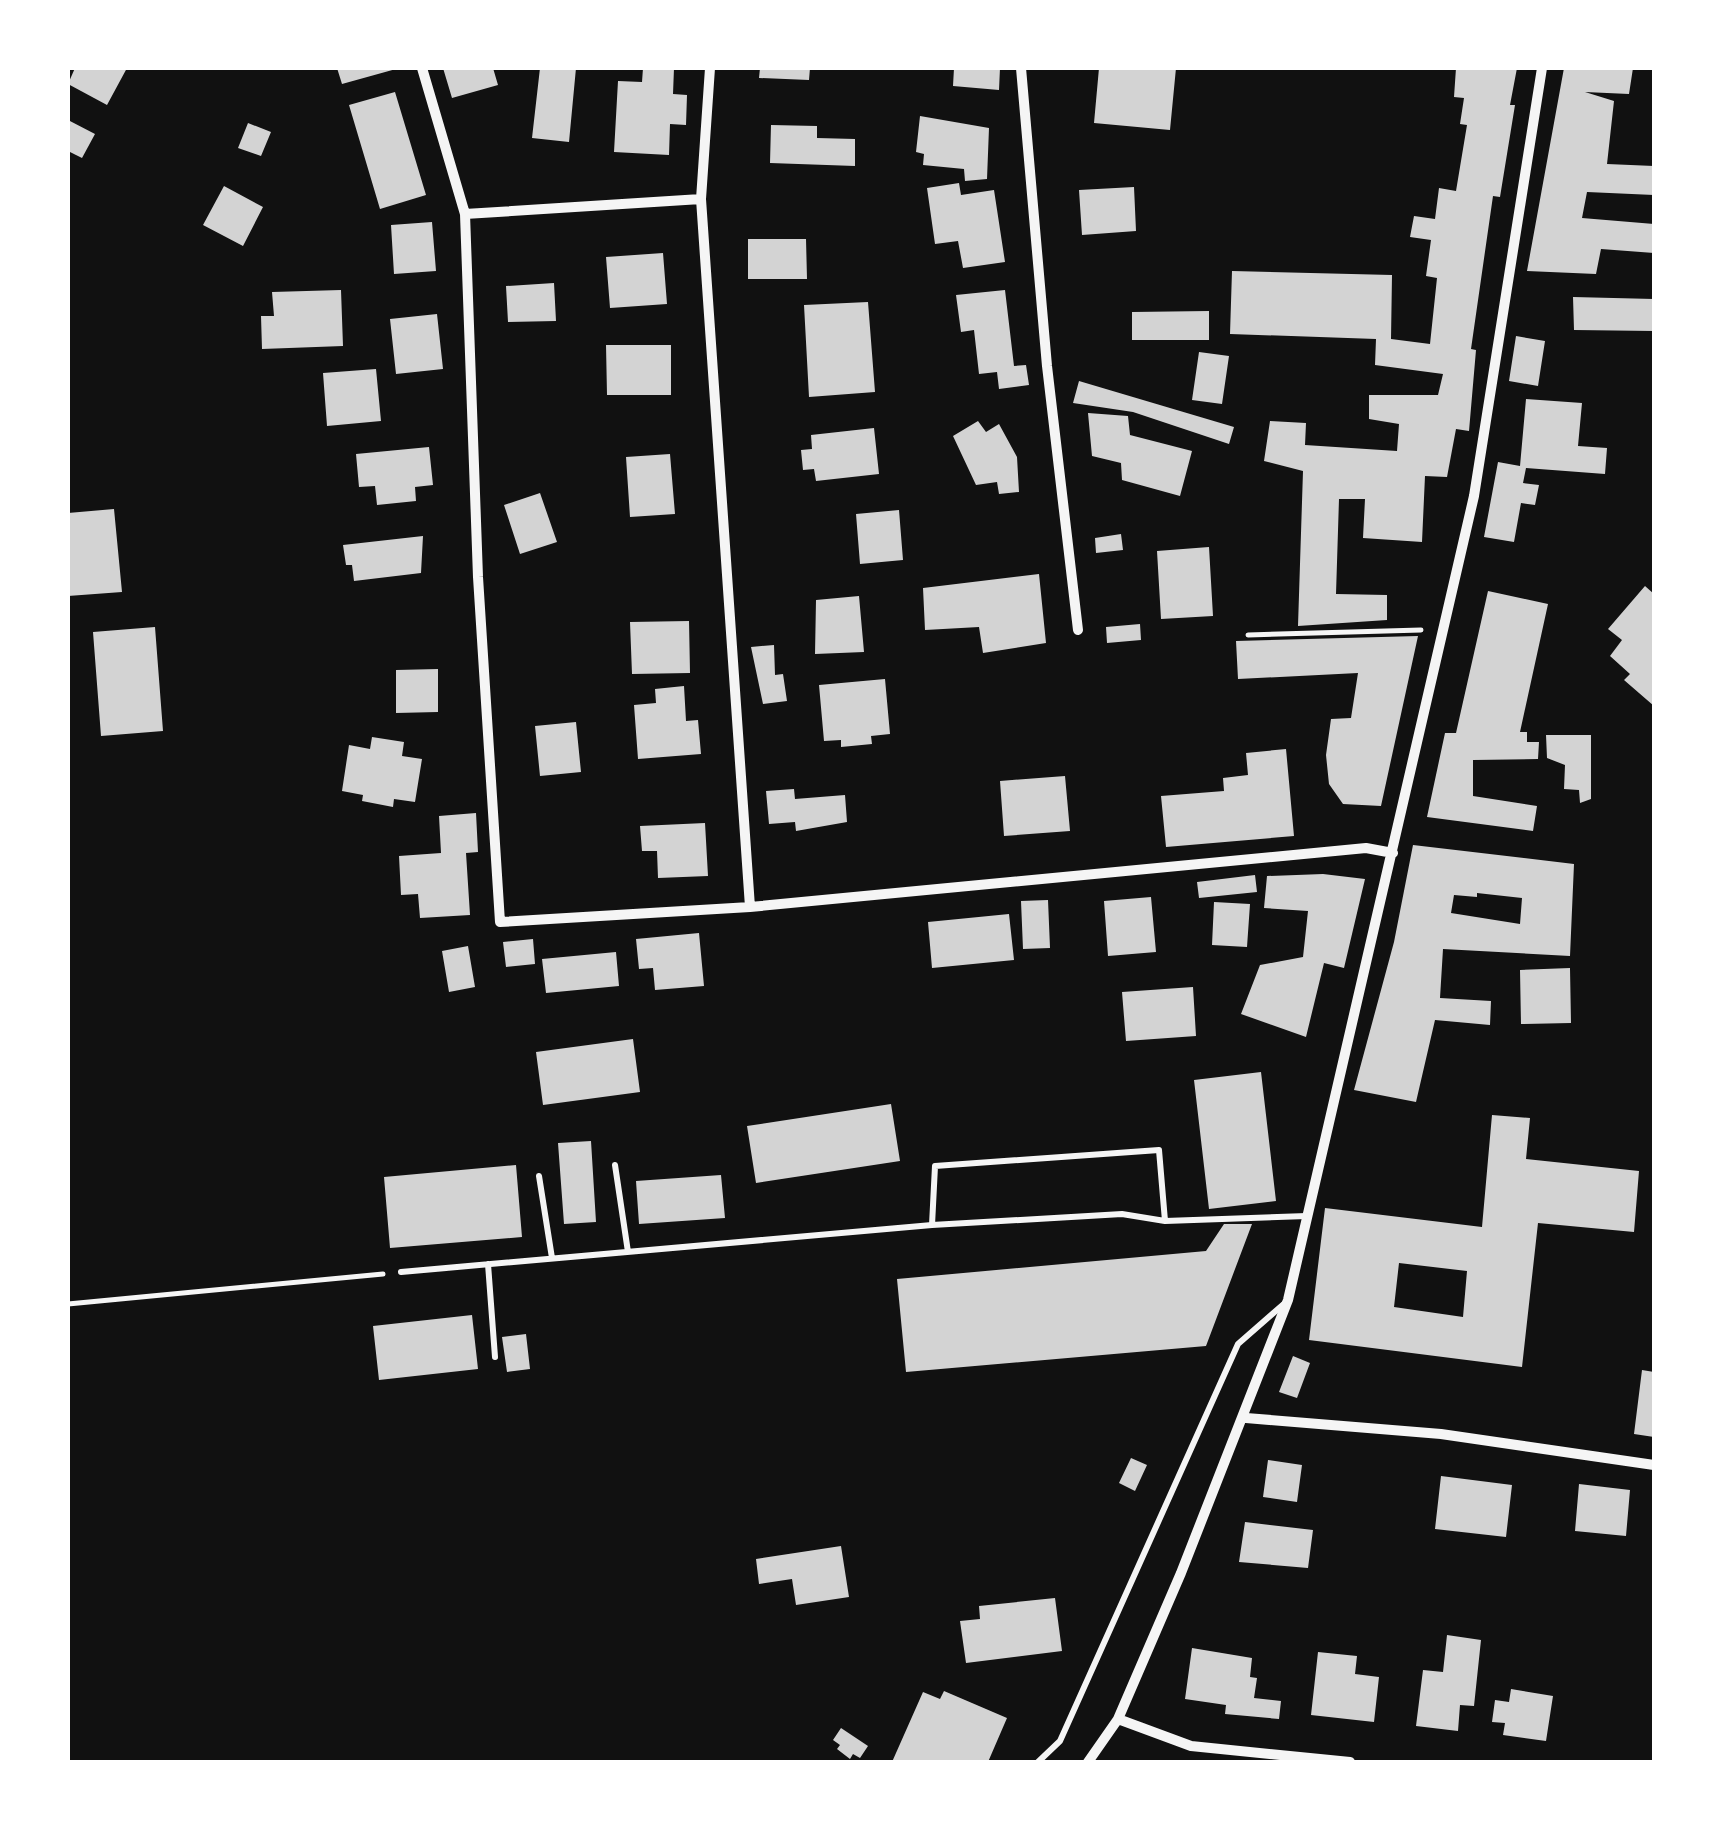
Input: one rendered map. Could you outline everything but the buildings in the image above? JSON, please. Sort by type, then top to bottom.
[{"type":"street","points":[[422,68],[465,214],[478,577],[500,922],[750,907],[1366,848],[1393,852]]},
{"type":"street","points":[[710,68],[701,199],[750,907]]},
{"type":"street","points":[[1021,68],[1048,366],[1078,630]]},
{"type":"street","points":[[1088,1762],[1118,1719],[1246,1418],[1288,1300],[1474,496],[1542,68]]},
{"type":"street","points":[[465,214],[701,199]]},
{"type":"street","points":[[1246,1418],[1441,1434],[1654,1465]]},
{"type":"street","points":[[1118,1719],[1192,1746],[1350,1762]]},
{"type":"lane","points":[[932,1225],[935,1166],[1159,1150],[1164,1221]]},
{"type":"lane","points":[[615,1165],[628,1252]]},
{"type":"lane","points":[[539,1176],[552,1259]]},
{"type":"lane","points":[[401,1272],[932,1225],[1122,1214],[1164,1221],[1308,1216]]},
{"type":"lane","points":[[488,1264],[495,1357]]},
{"type":"lane","points":[[1038,1762],[1060,1741],[1238,1344],[1288,1300]]},
{"type":"path","points":[[1248,635],[1444,629]]},
{"type":"path","points":[[68,1304],[401,1272]]}]
